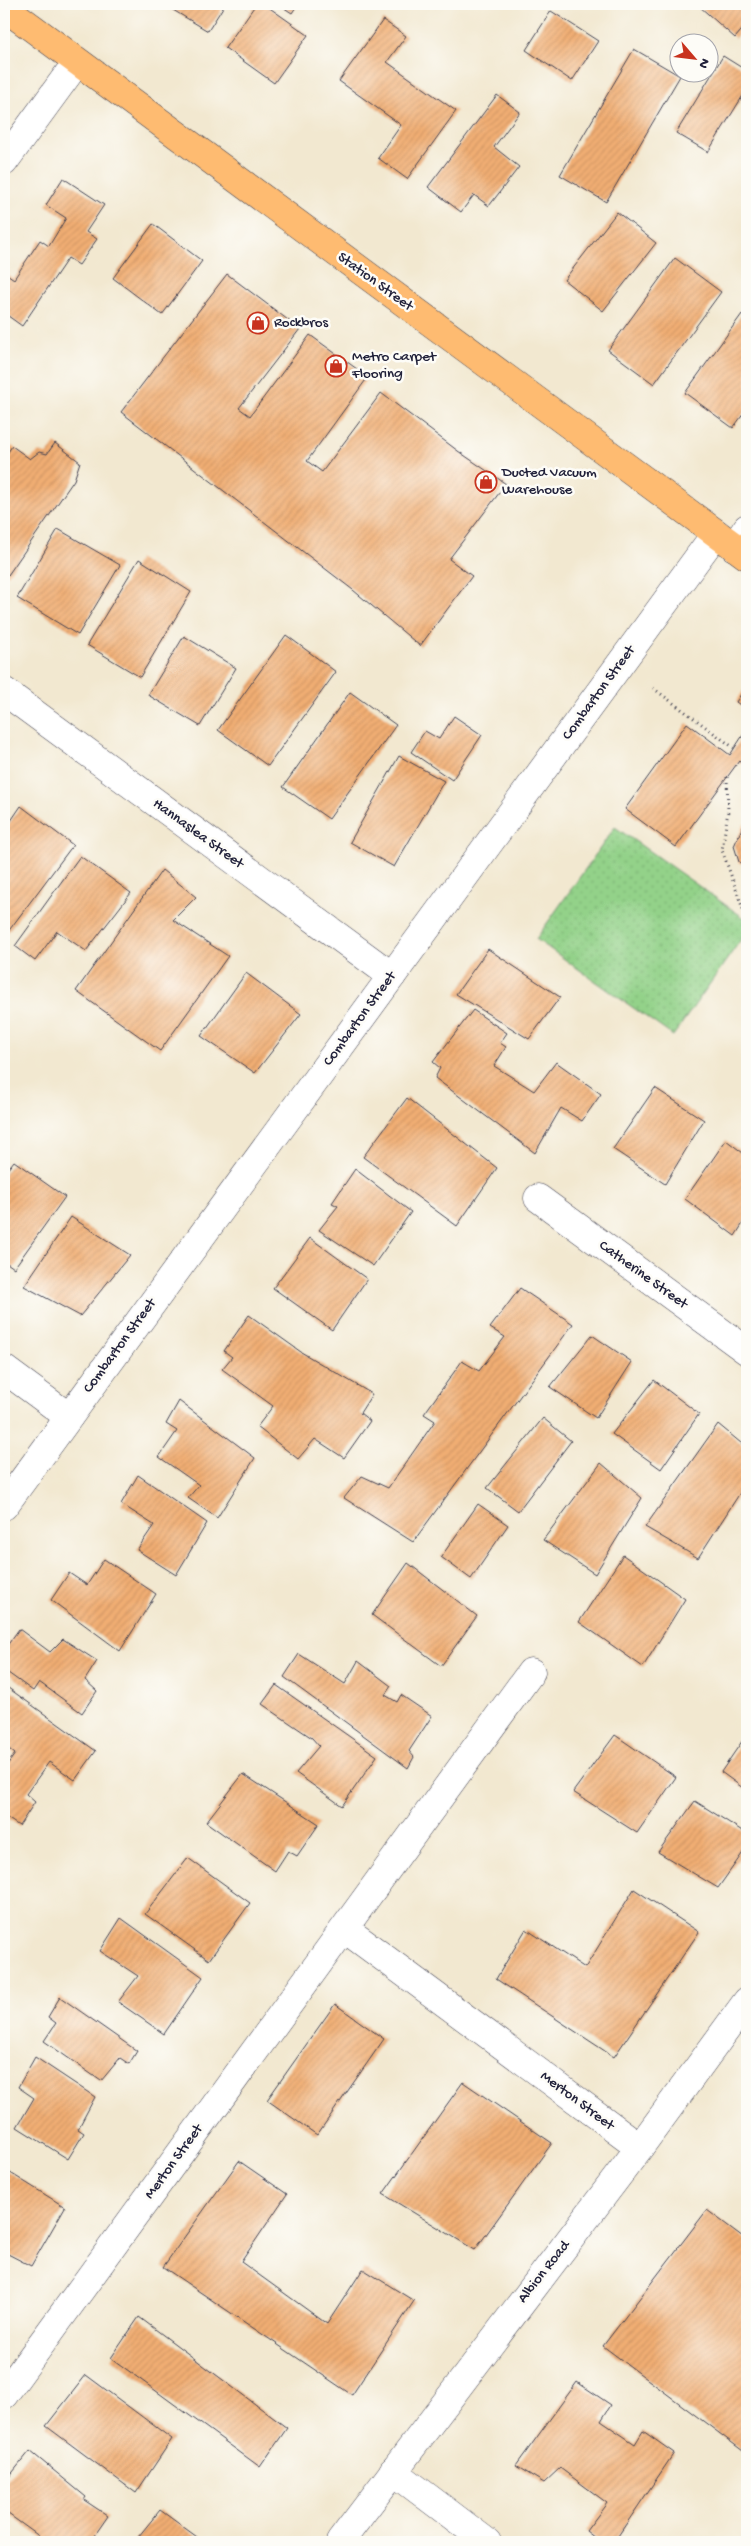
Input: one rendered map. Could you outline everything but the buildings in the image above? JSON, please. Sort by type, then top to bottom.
[{"type":"main road","name":"Station Street","points":[[4,7],[736,541]]},
{"type":"street","points":[[4,162],[77,62]]},
{"type":"street","name":"Combarton Street","points":[[4,1506],[392,976],[736,541]]},
{"type":"street","name":"Hannaslea Street","points":[[4,691],[392,976]]},
{"type":"street","name":"Catherine Street","points":[[538,1198],[747,1351]]},
{"type":"street","points":[[4,1369],[69,1417]]},
{"type":"street","name":"Merton Street","points":[[4,2395],[532,1672]]},
{"type":"street","name":"Merton Street","points":[[345,1929],[640,2148]]},
{"type":"street","name":"Albion Road","points":[[340,2542],[640,2148],[747,2001]]},
{"type":"street","points":[[393,2471],[487,2542]]},
{"type":"path","points":[[653,688],[734,748]]},
{"type":"path","points":[[727,777],[728,811],[722,850],[747,920]]},
{"type":"green space","points":[[615,827],[747,920],[747,931],[673,1036],[536,939]]},
{"type":"place","name":"Rockbros","points":[[258,323]]},
{"type":"place","name":"Metro Carpet Flooring","points":[[336,366]]},
{"type":"place","name":"Ducted Vacuum Warehouse","points":[[486,482]]}]
